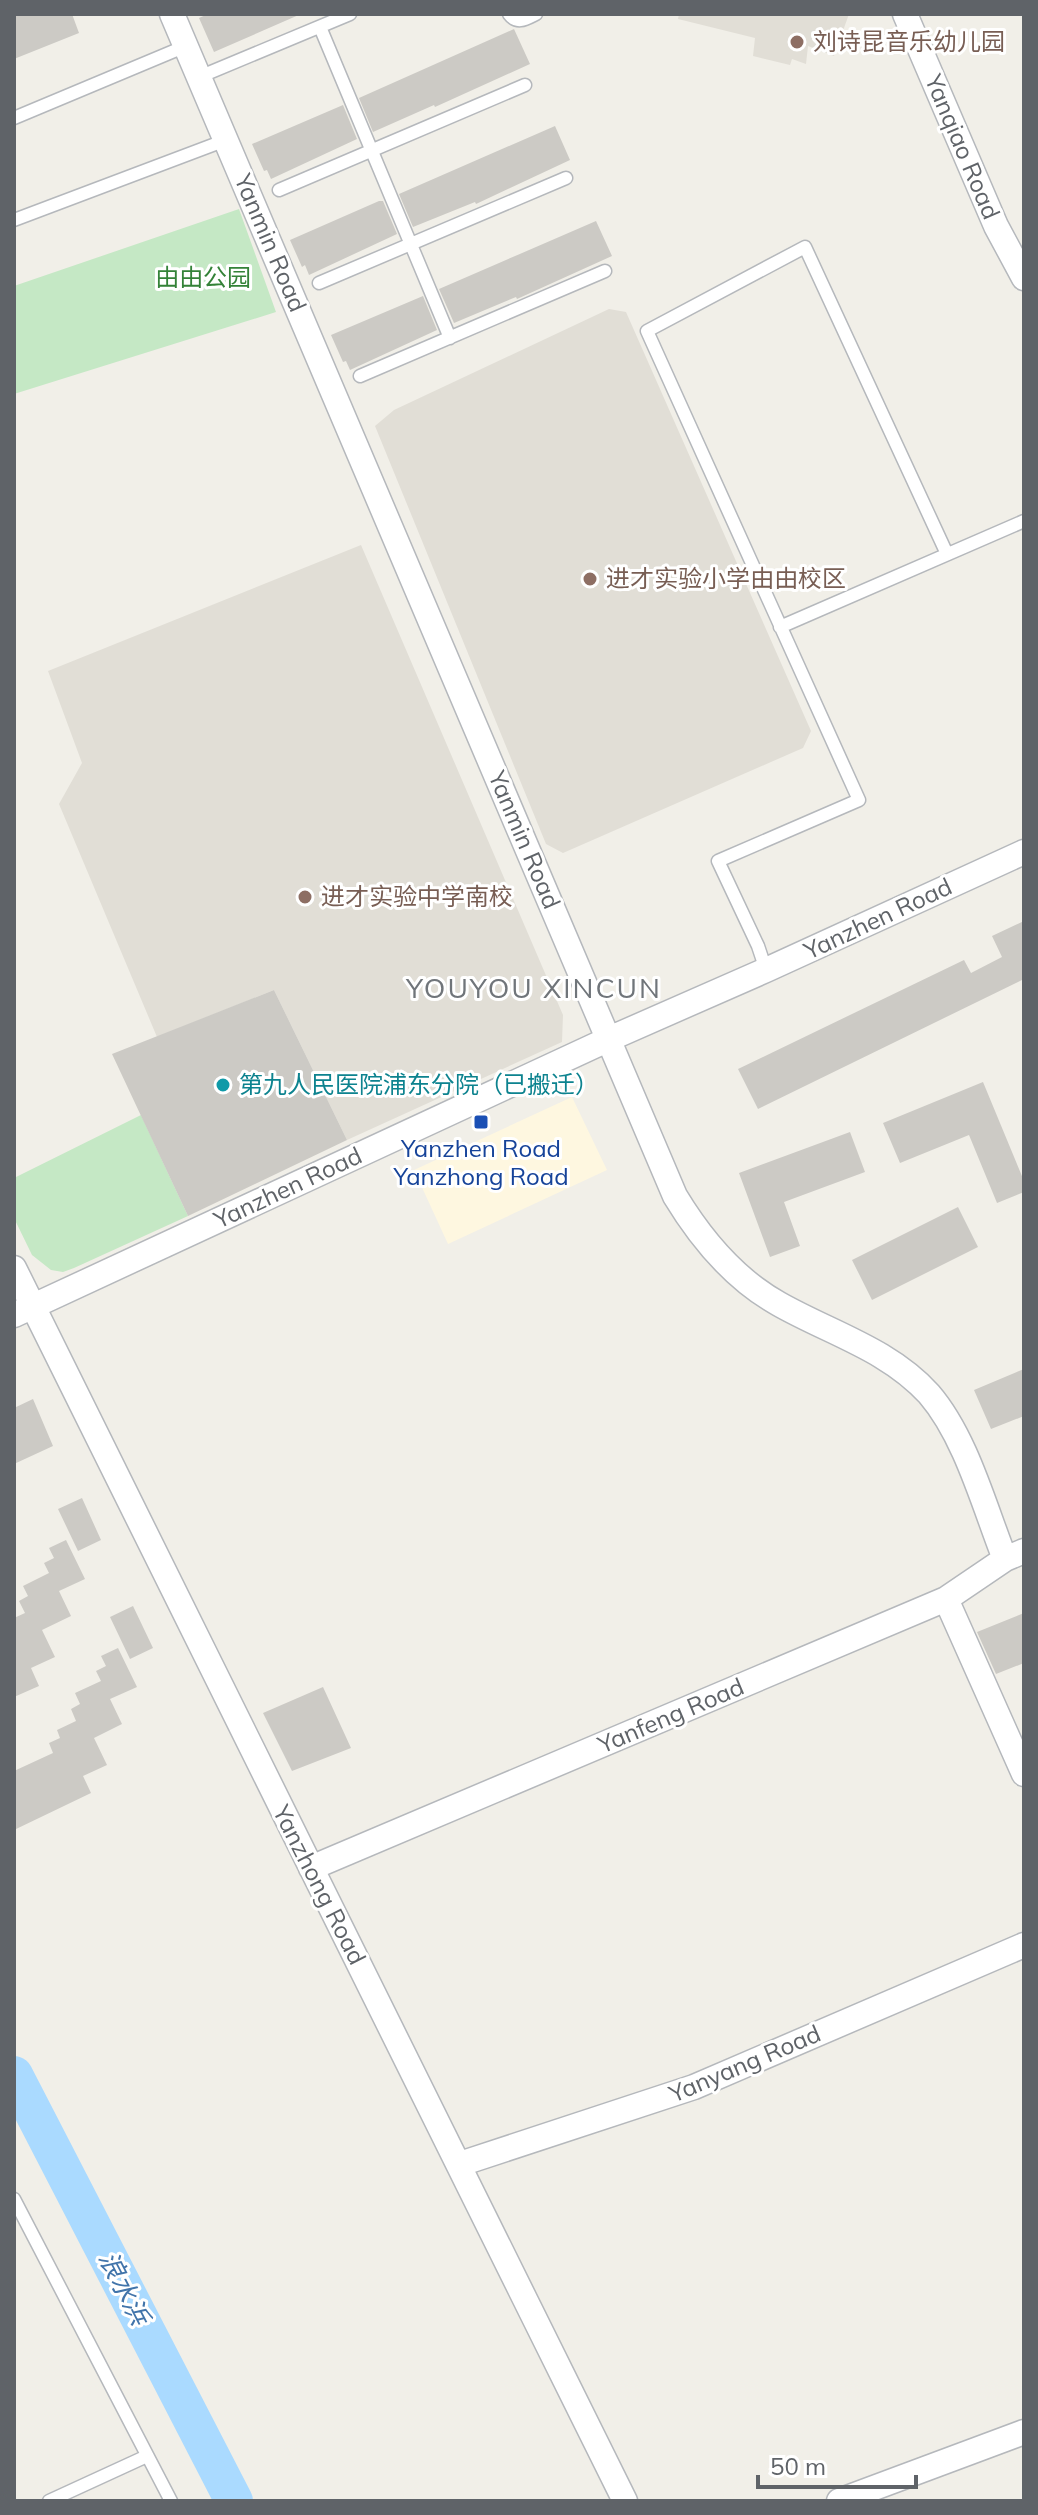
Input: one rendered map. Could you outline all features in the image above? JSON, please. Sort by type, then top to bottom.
[{"type":"street","name":"Yanmin Road","points":[[172,14],[661,1164],[693,1224],[723,1261],[750,1286],[777,1304],[874,1351],[928,1393],[947,1418],[1014,1555]]},
{"type":"street","name":"Yanqiao Road","points":[[905,14],[996,226],[1024,278]]},
{"type":"street","name":"Yanzhen Road","points":[[24,1311],[609,1039],[1024,852]]},
{"type":"street","name":"Yanzhong Road","points":[[14,1268],[24,1311],[311,1868],[625,2501]]},
{"type":"street","name":"Yanfeng Road","points":[[311,1868],[946,1599],[1014,1555]]},
{"type":"street","points":[[946,1599],[1024,1774]]},
{"type":"street","name":"Yanyang Road","points":[[460,2164],[694,2087],[1024,1945]]},
{"type":"street","points":[[839,2501],[1024,2432]]},
{"type":"lane","points":[[199,77],[350,14]]},
{"type":"lane","points":[[509,14],[520,20],[536,14]]},
{"type":"lane","points":[[320,27],[450,338]]},
{"type":"lane","points":[[14,118],[186,46]]},
{"type":"lane","points":[[279,190],[525,85]]},
{"type":"lane","points":[[14,220],[226,140]]},
{"type":"lane","points":[[319,283],[566,178]]},
{"type":"lane","points":[[766,970],[718,861],[859,800],[647,331],[805,247],[947,554]]},
{"type":"lane","points":[[360,376],[605,271]]},
{"type":"lane","points":[[780,627],[1024,521]]},
{"type":"lane","points":[[14,2199],[171,2501]]},
{"type":"lane","points":[[49,2501],[147,2456]]},
{"type":"shaded area","name":"刘诗昆音乐幼儿园","points":[[679,14],[849,14],[834,56],[808,46],[806,64],[792,59],[790,65],[753,56],[755,38],[678,19]]},
{"type":"shaded area","name":"进才实验小学由由校区","points":[[609,309],[626,312],[811,731],[803,748],[563,853],[546,844],[375,426],[394,410]]},
{"type":"shaded area","name":"进才实验中学南校","points":[[361,545],[563,1015],[562,1042],[347,1140],[274,990],[157,1037],[59,804],[82,763],[48,671]]},
{"type":"shaded area","points":[[572,1097],[607,1170],[448,1244],[414,1170]]},
{"type":"green space","name":"由由公园","points":[[239,209],[276,312],[14,394],[14,286]]},
{"type":"green space","points":[[141,1115],[188,1216],[74,1268],[63,1272],[51,1270],[32,1255],[14,1218],[14,1178]]},
{"type":"building","points":[[14,14],[72,14],[79,33],[14,59]]},
{"type":"building","points":[[208,14],[301,14],[214,52],[199,18]]},
{"type":"building","points":[[514,29],[530,64],[373,132],[359,98]]},
{"type":"building","points":[[343,105],[357,139],[271,179],[252,144]]},
{"type":"building","points":[[555,126],[570,160],[476,204],[413,227],[399,194]]},
{"type":"building","points":[[383,201],[397,234],[309,275],[290,240]]},
{"type":"building","points":[[596,221],[612,256],[517,299],[454,323],[439,289]]},
{"type":"building","points":[[423,296],[437,330],[350,370],[331,335]]},
{"type":"building","points":[[1024,921],[1024,979],[758,1109],[738,1069],[964,960],[971,973],[1002,957],[992,936]]},
{"type":"building","name":"第九人民医院浦东分院（已搬迁）","points":[[274,990],[347,1140],[188,1216],[112,1054]]},
{"type":"building","points":[[983,1082],[1024,1181],[1024,1192],[997,1203],[969,1135],[900,1163],[883,1123]]},
{"type":"building","points":[[850,1132],[865,1172],[784,1202],[800,1246],[770,1257],[739,1173]]},
{"type":"building","points":[[958,1207],[978,1247],[872,1300],[852,1260]]},
{"type":"building","points":[[1024,1369],[1024,1416],[991,1429],[974,1390]]},
{"type":"building","points":[[33,1399],[53,1446],[14,1464],[14,1408]]},
{"type":"building","points":[[82,1498],[101,1540],[78,1551],[58,1509]]},
{"type":"building","points":[[66,1540],[85,1579],[59,1591],[71,1616],[42,1630],[55,1657],[31,1668],[39,1686],[14,1697],[14,1618],[25,1613],[19,1601],[28,1596],[23,1586],[49,1573],[44,1563],[54,1558],[49,1548]]},
{"type":"building","points":[[133,1606],[153,1648],[130,1659],[110,1617]]},
{"type":"building","points":[[1024,1613],[1024,1663],[996,1674],[977,1632]]},
{"type":"building","points":[[118,1648],[137,1687],[110,1699],[122,1724],[94,1738],[107,1765],[83,1776],[91,1793],[14,1830],[14,1771],[53,1753],[49,1743],[60,1738],[57,1730],[76,1721],[71,1709],[80,1704],[75,1693],[101,1681],[96,1671],[106,1666],[101,1656]]},
{"type":"building","points":[[323,1687],[351,1748],[292,1771],[263,1713]]},
{"type":"waterway","name":"浪水浜","points":[[14,2075],[234,2501]]},
{"type":"place","name":"刘诗昆音乐幼儿园","points":[[797,42]]},
{"type":"place","name":"进才实验小学由由校区","points":[[590,579]]},
{"type":"place","name":"进才实验中学南校","points":[[305,897]]},
{"type":"place","name":"第九人民医院浦东分院（已搬迁）","points":[[223,1085]]},
{"type":"place","name":"Yanzhen Road Yanzhong Road","points":[[481,1122]]},
{"type":"district","name":"YOUYOU XINCUN","points":[[534,988]]}]
